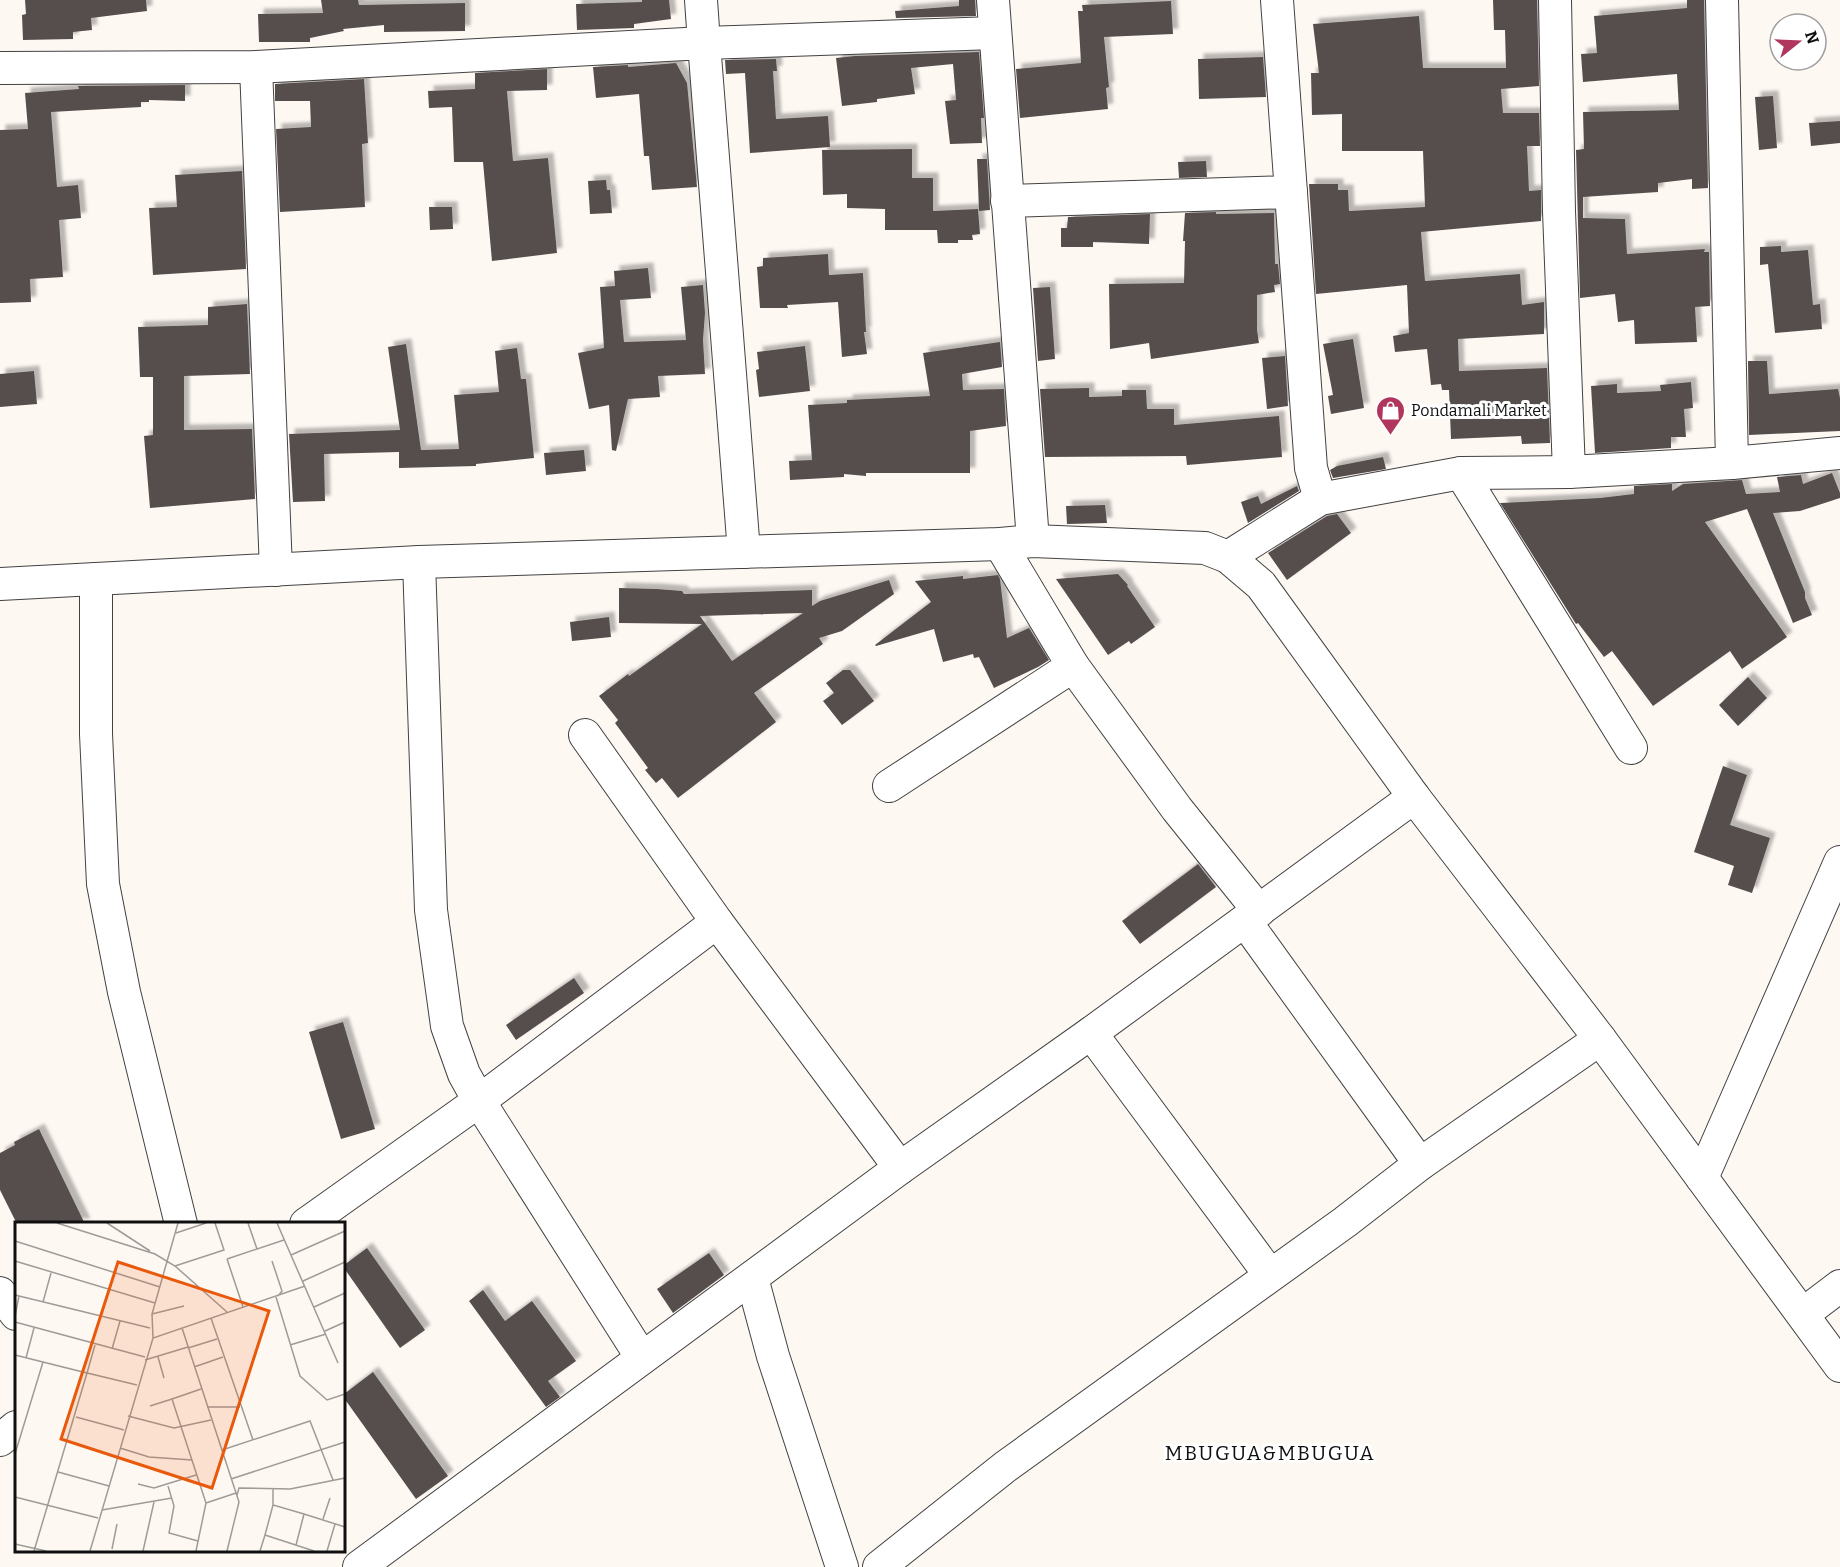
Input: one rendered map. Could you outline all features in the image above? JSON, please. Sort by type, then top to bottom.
[{"type":"street","points":[[701,0],[744,552]]},
{"type":"street","points":[[993,0],[1033,541]]},
{"type":"street","points":[[1277,0],[1311,468],[1320,499]]},
{"type":"street","points":[[1555,0],[1559,211],[1569,472]]},
{"type":"street","points":[[1722,0],[1732,463]]},
{"type":"street","points":[[0,68],[256,67],[704,43],[994,33]]},
{"type":"street","points":[[256,67],[276,570]]},
{"type":"street","points":[[1007,201],[1291,192]]},
{"type":"street","points":[[1228,557],[1320,499],[1461,473],[1569,472],[1732,463],[1840,453]]},
{"type":"street","points":[[1461,473],[1631,748]]},
{"type":"street","points":[[0,584],[419,562],[1000,544],[1033,541],[1205,548],[1228,557],[1261,585],[1414,797],[1600,1039],[1840,1366]]},
{"type":"street","points":[[1000,544],[1073,666],[1252,916],[1420,1164]]},
{"type":"street","points":[[419,562],[431,910],[447,1026],[464,1074],[479,1101],[642,1358]]},
{"type":"street","points":[[96,579],[96,734],[103,884],[123,992],[180,1222]]},
{"type":"street","points":[[889,786],[1073,666]]},
{"type":"street","points":[[585,735],[717,922],[900,1168]]},
{"type":"street","points":[[359,1567],[397,1556],[642,1358],[900,1168],[1091,1033],[1414,797]]},
{"type":"street","points":[[1702,1178],[1840,862]]},
{"type":"street","points":[[309,1222],[479,1101],[717,922]]},
{"type":"street","points":[[1091,1033],[1270,1275]]},
{"type":"street","points":[[879,1567],[1005,1467],[1345,1222],[1420,1164],[1600,1039]]},
{"type":"street","points":[[752,1278],[773,1356],[842,1567]]},
{"type":"street","points":[[1803,1314],[1840,1286]]},
{"type":"street","points":[[0,1293],[15,1313]]},
{"type":"street","points":[[0,1440],[15,1427]]},
{"type":"building","points":[[25,0],[146,0],[147,11],[91,18],[92,30],[73,32],[73,39],[23,40],[22,15],[26,14]]},
{"type":"building","points":[[321,0],[358,0],[359,5],[465,3],[465,31],[384,32],[384,25],[343,29],[344,31],[310,38],[310,42],[259,42],[258,14],[323,13]]},
{"type":"building","points":[[642,0],[669,0],[671,19],[634,24],[634,28],[577,30],[576,4],[642,2]]},
{"type":"building","points":[[959,0],[975,0],[976,16],[896,18],[895,11],[959,6]]},
{"type":"building","points":[[1493,0],[1537,0],[1539,86],[1501,89],[1503,113],[1539,113],[1540,146],[1527,146],[1529,191],[1541,190],[1541,221],[1421,232],[1425,281],[1520,274],[1522,305],[1544,302],[1544,334],[1458,339],[1459,371],[1547,368],[1550,443],[1522,444],[1521,436],[1451,439],[1449,390],[1442,390],[1441,384],[1431,385],[1427,349],[1395,352],[1393,336],[1409,333],[1407,285],[1316,294],[1309,184],[1338,184],[1338,190],[1348,190],[1349,211],[1425,207],[1423,151],[1342,151],[1342,114],[1312,115],[1311,73],[1319,73],[1313,24],[1419,16],[1423,68],[1506,68],[1505,30],[1494,30]]},
{"type":"building","points":[[1687,0],[1704,0],[1708,188],[1692,189],[1692,179],[1658,183],[1658,192],[1583,197],[1583,218],[1625,219],[1627,254],[1705,249],[1704,252],[1709,252],[1710,306],[1695,307],[1697,342],[1635,344],[1634,320],[1618,322],[1615,294],[1580,298],[1576,150],[1584,149],[1583,112],[1679,110],[1677,74],[1583,82],[1581,54],[1597,53],[1594,16],[1687,8]]},
{"type":"building","points":[[1171,1],[1173,34],[1104,37],[1109,87],[1106,88],[1108,109],[1020,118],[1016,69],[1081,63],[1078,11],[1083,11],[1082,5]]},
{"type":"building","points":[[979,52],[984,118],[981,118],[982,143],[950,144],[945,101],[956,100],[953,64],[911,68],[915,94],[842,106],[836,58]]},
{"type":"building","points":[[1263,57],[1266,97],[1199,99],[1198,59]]},
{"type":"building","points":[[776,59],[777,71],[773,71],[776,119],[828,116],[830,147],[750,153],[745,73],[726,74],[725,60]]},
{"type":"building","points":[[676,63],[687,83],[697,187],[652,190],[649,156],[644,156],[639,94],[596,98],[593,67]]},
{"type":"building","points":[[547,69],[547,90],[507,91],[513,161],[548,158],[557,253],[492,261],[483,162],[454,162],[452,107],[429,108],[428,91],[475,89],[475,73]]},
{"type":"building","points":[[364,79],[368,143],[362,144],[365,207],[280,212],[276,129],[311,127],[310,101],[275,101],[275,84]]},
{"type":"building","points":[[185,85],[185,101],[149,100],[149,102],[141,102],[141,107],[51,112],[57,187],[78,185],[81,218],[59,220],[63,277],[30,279],[31,302],[0,303],[0,130],[28,129],[25,93],[79,89],[78,86]]},
{"type":"building","points":[[1773,96],[1777,148],[1759,150],[1755,97]]},
{"type":"building","points":[[1840,121],[1840,143],[1811,146],[1809,123]]},
{"type":"building","points":[[912,149],[912,178],[933,178],[933,211],[978,209],[980,234],[972,235],[973,240],[938,243],[937,230],[885,230],[885,209],[847,208],[847,194],[823,195],[822,150]]},
{"type":"building","points":[[977,159],[987,159],[990,210],[979,211]]},
{"type":"building","points":[[1206,161],[1207,177],[1179,178],[1178,162]]},
{"type":"building","points":[[242,171],[246,269],[153,275],[149,208],[177,207],[175,175]]},
{"type":"building","points":[[606,180],[607,190],[610,190],[612,213],[590,214],[588,181]]},
{"type":"building","points":[[429,207],[452,207],[453,229],[430,230]]},
{"type":"building","points":[[1216,212],[1216,214],[1274,213],[1275,264],[1278,264],[1280,284],[1274,285],[1275,292],[1257,295],[1259,343],[1151,359],[1149,343],[1110,349],[1109,284],[1184,283],[1185,213]]},
{"type":"building","points":[[1150,214],[1149,244],[1093,242],[1093,247],[1061,247],[1061,228],[1067,228],[1068,217]]},
{"type":"building","points":[[1781,246],[1781,252],[1808,250],[1813,305],[1820,304],[1822,329],[1775,333],[1768,264],[1760,265],[1760,247]]},
{"type":"building","points":[[828,254],[829,275],[863,273],[866,332],[864,332],[867,354],[842,357],[838,302],[787,305],[788,308],[760,308],[757,267],[763,266],[763,258]]},
{"type":"building","points":[[648,268],[651,298],[620,300],[624,342],[686,340],[681,287],[703,285],[705,374],[658,376],[660,397],[628,399],[616,451],[612,450],[609,405],[589,409],[578,353],[604,348],[600,287],[615,286],[614,271]]},
{"type":"building","points":[[1050,287],[1055,359],[1038,361],[1033,288]]},
{"type":"building","points":[[247,304],[250,374],[184,376],[184,430],[252,429],[255,499],[150,508],[144,436],[153,435],[153,377],[140,377],[138,327],[208,325],[208,307]]},
{"type":"building","points":[[1353,339],[1364,408],[1331,414],[1328,396],[1333,395],[1323,344]]},
{"type":"building","points":[[1000,342],[1002,367],[962,374],[963,390],[1004,389],[1006,426],[970,431],[970,473],[866,473],[866,476],[844,474],[844,477],[790,480],[789,461],[812,460],[808,405],[847,403],[847,400],[930,396],[923,353]]},
{"type":"building","points":[[406,344],[421,450],[459,449],[454,395],[499,392],[495,351],[517,348],[521,379],[526,379],[534,458],[476,464],[476,466],[399,468],[399,452],[324,454],[325,501],[293,502],[289,434],[400,430],[388,347]]},
{"type":"building","points":[[805,346],[810,391],[759,397],[757,352]]},
{"type":"building","points":[[1285,356],[1288,406],[1267,409],[1262,358]]},
{"type":"building","points":[[1748,361],[1767,361],[1769,394],[1838,389],[1840,431],[1749,435]]},
{"type":"building","points":[[34,371],[37,404],[0,407],[0,374]]},
{"type":"building","points":[[1691,382],[1693,408],[1684,409],[1686,437],[1671,437],[1671,448],[1595,453],[1591,386],[1617,384],[1617,393],[1661,391],[1660,385]]},
{"type":"building","points":[[1089,388],[1089,397],[1122,396],[1122,390],[1146,390],[1147,409],[1174,409],[1174,425],[1279,416],[1282,457],[1187,465],[1186,456],[1045,457],[1040,389]]},
{"type":"building","points":[[584,450],[586,471],[546,475],[544,453]]},
{"type":"building","points":[[1383,457],[1386,469],[1333,478],[1330,470],[1337,466]]},
{"type":"building","points":[[1832,473],[1840,498],[1800,511],[1773,513],[1812,615],[1793,623],[1747,509],[1705,522],[1787,637],[1742,669],[1730,651],[1653,706],[1612,651],[1604,657],[1578,623],[1576,624],[1500,503],[1600,498],[1634,494],[1634,486],[1672,484],[1672,491],[1683,484],[1742,480],[1746,494],[1780,492],[1777,477],[1801,475],[1803,484]]},
{"type":"building","points":[[1297,486],[1299,491],[1248,523],[1241,502],[1258,496],[1261,504]]},
{"type":"building","points":[[1105,505],[1107,523],[1067,524],[1066,506]]},
{"type":"building","points":[[1337,514],[1351,533],[1287,580],[1268,553],[1327,516]]},
{"type":"building","points":[[1118,574],[1128,585],[1155,627],[1131,644],[1129,641],[1108,655],[1056,579]]},
{"type":"building","points":[[998,575],[1007,638],[1029,628],[1049,660],[1038,667],[994,688],[979,657],[974,658],[973,654],[943,662],[934,629],[875,645],[931,602],[915,581]]},
{"type":"building","points":[[889,580],[894,594],[842,631],[819,638],[823,644],[754,693],[776,722],[678,798],[662,778],[656,783],[645,770],[648,768],[615,723],[618,720],[599,696],[702,624],[619,623],[619,588],[682,591],[684,594],[812,590],[812,606],[820,601]],"holes":[[[803,613],[732,661],[700,616]]]},
{"type":"building","points":[[609,617],[611,637],[572,641],[570,622]]},
{"type":"building","points":[[843,670],[850,670],[874,701],[842,725],[823,701],[834,693],[826,683]]},
{"type":"building","points":[[1748,677],[1767,698],[1738,726],[1719,705]]},
{"type":"building","points":[[1723,766],[1747,775],[1730,825],[1770,838],[1752,893],[1728,885],[1734,866],[1694,852]]},
{"type":"building","points":[[1198,864],[1216,887],[1140,944],[1122,921]]},
{"type":"building","points":[[574,978],[584,993],[516,1040],[506,1025]]},
{"type":"building","points":[[343,1022],[375,1129],[341,1139],[309,1032]]},
{"type":"building","points":[[39,1129],[84,1222],[16,1222],[0,1190],[0,1153],[15,1145],[14,1142]]},
{"type":"building","points":[[367,1248],[425,1330],[400,1348],[345,1269],[345,1264]]},
{"type":"building","points":[[709,1253],[724,1275],[673,1313],[657,1289]]},
{"type":"building","points":[[483,1290],[505,1321],[532,1301],[576,1361],[548,1381],[560,1397],[546,1407],[469,1301]]},
{"type":"building","points":[[373,1372],[448,1476],[416,1499],[345,1399],[345,1393]]},
{"type":"place","name":"Pondamali Market","points":[[1390,436]]},
{"type":"district","name":"MBUGUA&MBUGUA","points":[[1270,1453]]}]
